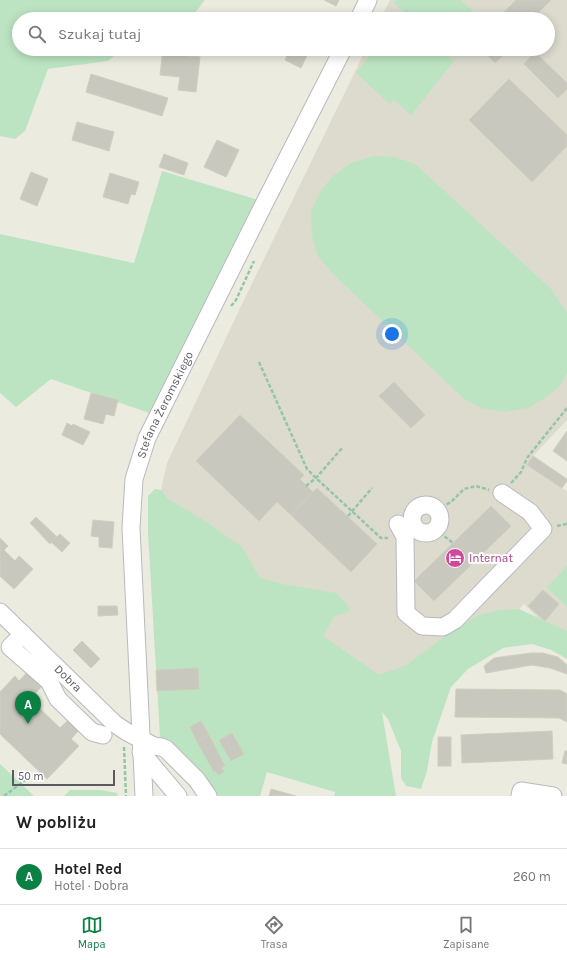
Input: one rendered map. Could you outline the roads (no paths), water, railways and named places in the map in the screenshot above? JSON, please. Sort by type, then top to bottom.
[{"type":"street","points":[[362,12],[368,0]]},
{"type":"street","name":"Stefana Żeromskiego","points":[[144,796],[136,741],[131,528],[134,479],[147,438],[339,56]]},
{"type":"street","points":[[402,531],[406,613],[422,626],[443,627],[455,620],[543,529],[530,512],[502,493]]},
{"type":"street","points":[[426,505],[436,510],[440,519],[436,529],[426,533],[420,532],[416,529],[413,525],[412,519],[416,509],[420,506],[426,505]]},
{"type":"street","name":"Dobra","points":[[0,612],[115,724],[136,741]]},
{"type":"street","points":[[23,634],[10,647],[50,681],[58,699],[92,732],[103,735]]},
{"type":"street","points":[[136,741],[178,796]]},
{"type":"street","points":[[136,741],[166,749],[198,780],[208,796]]},
{"type":"street","points":[[520,796],[521,791],[553,796]]},
{"type":"place","name":"Internat","points":[[455,558]]},
{"type":"place","name":"Hotel Red","points":[[28,724]]}]
